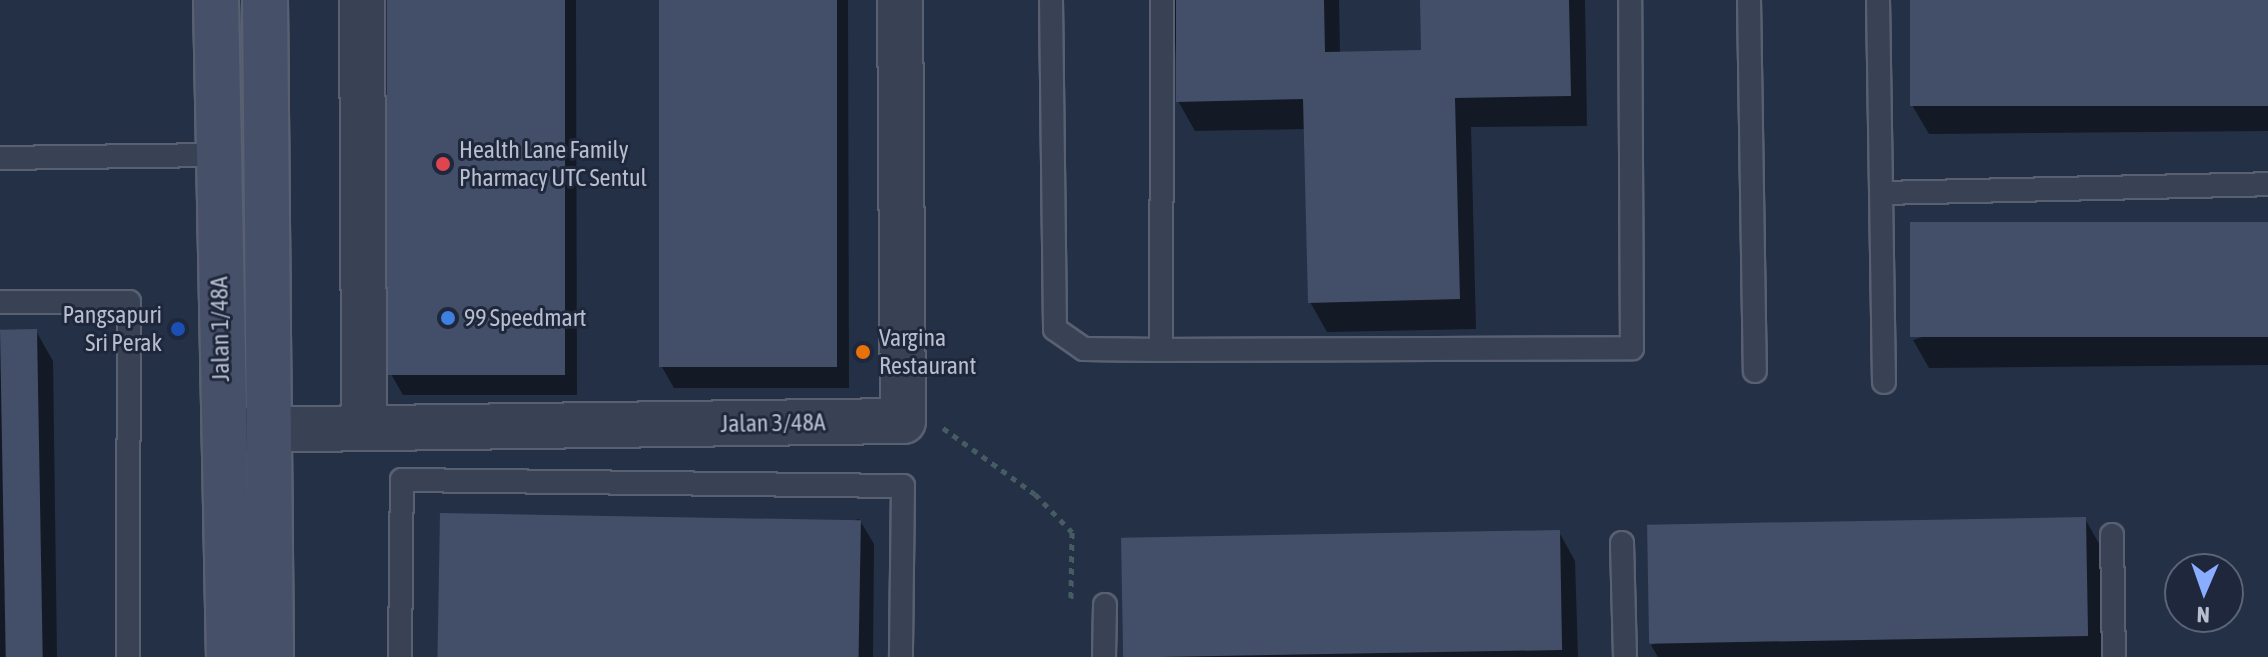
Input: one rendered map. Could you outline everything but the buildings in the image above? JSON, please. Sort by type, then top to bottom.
[{"type":"main road","name":"Jalan 1/48A","points":[[216,0],[229,657]]},
{"type":"main road","name":"Jalan 1/48A","points":[[265,0],[271,657]]},
{"type":"street","points":[[362,0],[364,428]]},
{"type":"street","points":[[900,0],[903,421]]},
{"type":"street","name":"Jalan 3/48A","points":[[223,430],[903,421]]},
{"type":"lane","points":[[1051,0],[1055,329],[1084,349],[1161,350],[1632,348],[1630,0]]},
{"type":"lane","points":[[1161,350],[1162,0]]},
{"type":"lane","points":[[1749,0],[1755,371]]},
{"type":"lane","points":[[1878,0],[1884,382]]},
{"type":"lane","points":[[0,158],[220,155]]},
{"type":"lane","points":[[1881,193],[2268,184]]},
{"type":"lane","points":[[0,302],[129,302],[128,657]]},
{"type":"lane","points":[[400,657],[402,480],[903,486],[901,657]]},
{"type":"lane","points":[[2112,535],[2114,657]]},
{"type":"lane","points":[[1622,543],[1625,657]]},
{"type":"lane","points":[[1104,657],[1105,605]]},
{"type":"path","points":[[903,421],[960,435],[1053,510],[1072,532],[1071,603],[1105,605]]},
{"type":"place","name":"Health Lane Family Pharmacy UTC Sentul","points":[[443,164]]},
{"type":"place","name":"99 Speedmart","points":[[448,318]]},
{"type":"place","name":"Pangsapuri Sri Perak","points":[[178,329]]},
{"type":"place","name":"Vargina Restaurant","points":[[863,352]]}]
